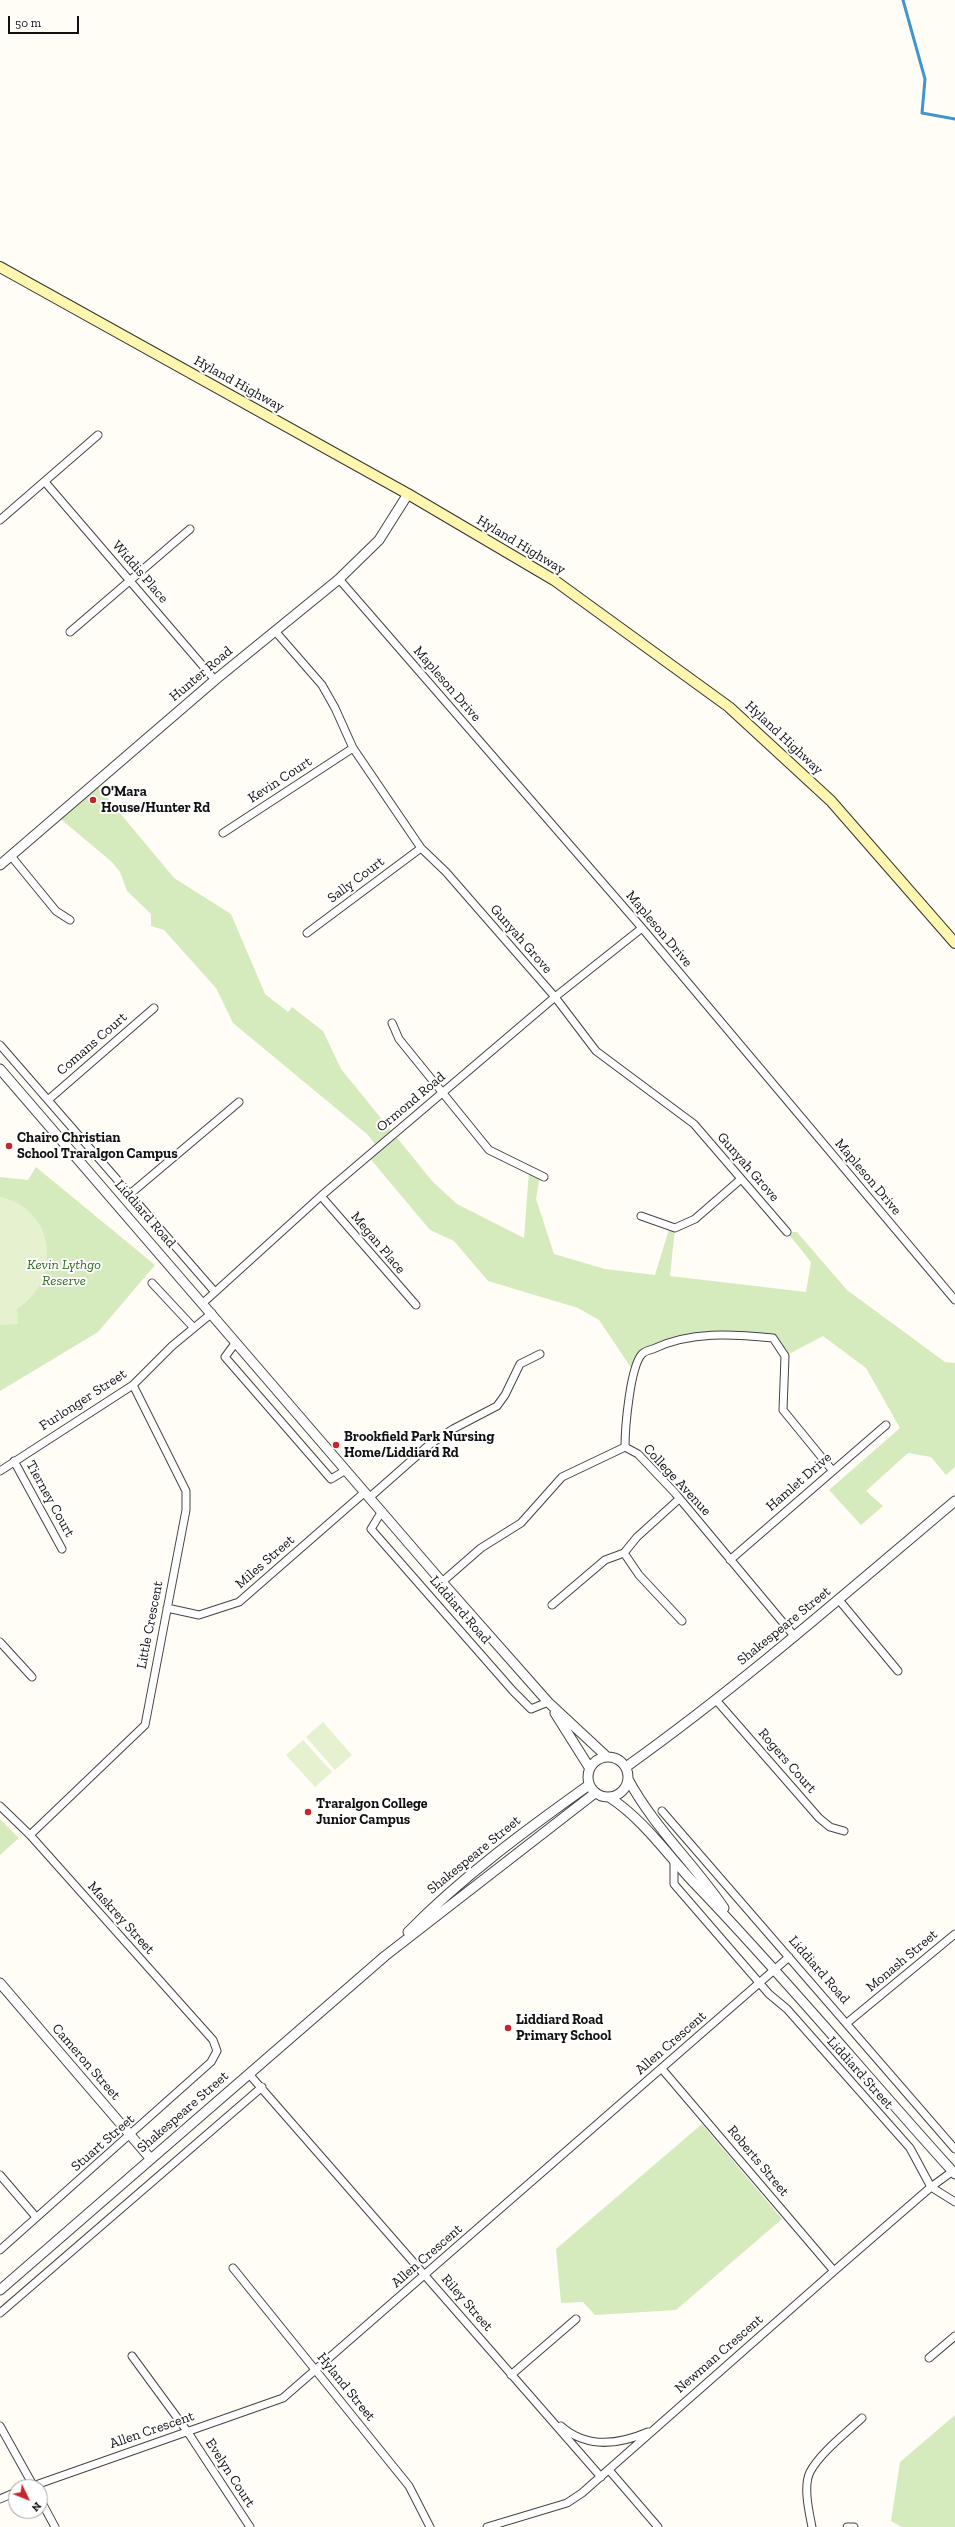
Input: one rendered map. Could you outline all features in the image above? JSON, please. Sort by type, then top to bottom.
[{"type":"main road","name":"Hyland Highway","points":[[0,267],[408,494],[554,580],[729,707],[831,801],[955,943]]},
{"type":"street","points":[[0,520],[98,435]]},
{"type":"street","name":"Widdis Place","points":[[44,482],[215,680]]},
{"type":"street","name":"Hunter Road","points":[[0,865],[215,680],[339,579],[379,540],[408,494]]},
{"type":"street","points":[[70,632],[190,529]]},
{"type":"street","name":"Mapleson Drive","points":[[339,579],[642,928],[955,1300]]},
{"type":"street","name":"Gunyah Grove","points":[[275,631],[322,685],[335,708],[352,748],[421,848],[446,872],[555,998],[596,1051],[694,1124],[787,1232]]},
{"type":"street","name":"Kevin Court","points":[[223,833],[352,748]]},
{"type":"street","name":"Sally Court","points":[[307,933],[421,848]]},
{"type":"street","points":[[11,856],[56,911],[70,920]]},
{"type":"street","name":"Ormond Road","points":[[203,1303],[214,1291],[321,1196],[555,998],[642,928]]},
{"type":"street","name":"Comans Court","points":[[48,1100],[154,1008]]},
{"type":"street","points":[[392,1023],[399,1039],[442,1094],[489,1150],[544,1177]]},
{"type":"street","name":"Liddiard Road","points":[[0,1045],[214,1291]]},
{"type":"street","name":"Liddiard Road","points":[[0,1069],[368,1494],[442,1582],[548,1702],[606,1756]]},
{"type":"street","points":[[130,1194],[238,1102]]},
{"type":"street","points":[[641,1216],[675,1228],[695,1219],[741,1179]]},
{"type":"street","name":"Megan Place","points":[[321,1196],[416,1305]]},
{"type":"street","points":[[152,1283],[193,1327]]},
{"type":"street","name":"Furlonger Street","points":[[0,1471],[133,1385],[193,1327],[212,1313]]},
{"type":"street","points":[[625,1447],[628,1403],[636,1367],[642,1354],[662,1344],[693,1336],[745,1335],[773,1338],[785,1356],[783,1410],[832,1470]]},
{"type":"street","points":[[236,1342],[225,1357],[330,1479],[346,1470]]},
{"type":"street","name":"Miles Street","points":[[167,1608],[199,1615],[239,1602],[428,1445],[453,1429],[497,1406],[505,1395],[520,1364],[540,1354]]},
{"type":"street","name":"Little Crescent","points":[[30,1835],[145,1724],[186,1510],[186,1491],[133,1385]]},
{"type":"street","name":"Hamlet Drive","points":[[730,1560],[832,1470],[886,1425]]},
{"type":"street","name":"College Avenue","points":[[442,1582],[481,1548],[521,1523],[562,1477],[625,1447],[638,1454],[679,1499],[795,1637]]},
{"type":"street","name":"Tierney Court","points":[[14,1461],[62,1549]]},
{"type":"street","points":[[552,1605],[605,1560],[624,1553],[637,1537],[679,1499]]},
{"type":"street","name":"Shakespeare Street","points":[[626,1767],[716,1700],[795,1637],[955,1501]]},
{"type":"street","name":"Liddiard Road","points":[[382,1511],[372,1529],[486,1661],[531,1709],[548,1702]]},
{"type":"street","points":[[624,1553],[639,1575],[682,1621]]},
{"type":"street","points":[[839,1600],[898,1671]]},
{"type":"street","points":[[0,1642],[32,1677]]},
{"type":"street","name":"Rogers Court","points":[[716,1700],[820,1818],[830,1827],[844,1831]]},
{"type":"street","name":"Liddiard Road","points":[[548,1702],[589,1768]]},
{"type":"street","points":[[736,1926],[703,1876],[643,1804],[628,1779],[626,1767],[619,1759],[606,1756],[594,1761],[587,1774],[589,1785],[595,1793],[609,1797],[628,1809],[643,1824],[674,1862],[736,1926],[954,2173]]},
{"type":"street","points":[[609,1797],[621,1792],[628,1779]]},
{"type":"street","name":"Shakespeare Street","points":[[385,1956],[434,1906],[462,1881],[523,1832],[589,1785]]},
{"type":"street","name":"Shakespeare Street","points":[[0,2290],[150,2158],[385,1956],[595,1793]]},
{"type":"street","name":"Maskrey Street","points":[[0,1806],[30,1835],[213,2040],[217,2051]]},
{"type":"street","name":"Liddiard Road","points":[[662,1811],[955,2149]]},
{"type":"street","points":[[674,1862],[674,1884],[760,1983]]},
{"type":"street","name":"Monash Street","points":[[847,2023],[955,1934]]},
{"type":"street","name":"Allen Crescent","points":[[48,2481],[284,2398],[789,1957]]},
{"type":"street","name":"Cameron Street","points":[[0,1983],[150,2158]]},
{"type":"street","name":"Liddiard Street","points":[[760,1983],[769,1994],[787,2009],[910,2148],[931,2187]]},
{"type":"street","name":"Stuart Street","points":[[0,2250],[36,2217],[131,2136],[211,2062],[217,2051]]},
{"type":"street","name":"Roberts Street","points":[[662,2069],[834,2271]]},
{"type":"street","name":"Riley Street","points":[[249,2074],[262,2087],[601,2477]]},
{"type":"street","points":[[0,2313],[262,2087]]},
{"type":"street","name":"Newman Crescent","points":[[487,2527],[567,2503],[601,2477],[931,2187],[954,2173]]},
{"type":"street","points":[[0,2175],[36,2217]]},
{"type":"street","points":[[931,2187],[955,2202]]},
{"type":"street","name":"Hyland Street","points":[[233,2268],[409,2486],[430,2527]]},
{"type":"street","points":[[511,2375],[576,2319]]},
{"type":"street","points":[[929,2358],[955,2336]]},
{"type":"street","name":"Evelyn Court","points":[[132,2356],[187,2432],[250,2527]]},
{"type":"street","points":[[536,2403],[568,2432],[584,2441],[615,2443],[633,2438],[655,2428]]},
{"type":"street","points":[[812,2527],[807,2499],[810,2472],[829,2449],[862,2418]]},
{"type":"street","points":[[0,2426],[28,2479]]},
{"type":"street","points":[[609,2470],[658,2527]]},
{"type":"street","points":[[48,2514],[55,2527]]},
{"type":"street","points":[[847,2527],[854,2527]]},
{"type":"green space","points":[[95,783],[174,878],[231,914],[265,994],[288,1012],[292,1007],[323,1031],[341,1069],[433,1182],[457,1204],[524,1238],[529,1171],[540,1175],[536,1199],[554,1254],[605,1269],[655,1275],[670,1226],[675,1228],[670,1276],[806,1292],[811,1262],[787,1232],[797,1232],[847,1290],[945,1362],[955,1363],[955,1467],[946,1475],[931,1457],[908,1453],[866,1491],[883,1506],[861,1525],[829,1490],[900,1428],[866,1368],[823,1336],[785,1356],[771,1339],[722,1336],[686,1338],[655,1347],[643,1356],[634,1372],[599,1320],[578,1308],[488,1281],[454,1241],[430,1230],[368,1156],[378,1148],[367,1134],[233,1023],[216,988],[164,930],[151,926],[151,914],[127,891],[120,872],[112,862],[57,816]]},
{"type":"green space","name":"Kevin Lythgo Reserve","points":[[36,1167],[155,1265],[98,1332],[0,1391],[0,1177],[28,1180]]},
{"type":"green space","points":[[0,1197],[19,1204],[33,1215],[42,1230],[47,1247],[47,1264],[42,1281],[32,1297],[17,1309],[18,1324],[0,1325]]},
{"type":"green space","points":[[323,1722],[352,1755],[335,1770],[306,1737]]},
{"type":"green space","points":[[303,1740],[332,1772],[315,1787],[286,1755]]},
{"type":"green space","points":[[0,1819],[19,1838],[0,1855]]},
{"type":"green space","points":[[702,2124],[782,2219],[676,2310],[595,2315],[583,2302],[561,2303],[556,2249]]},
{"type":"green space","points":[[955,2415],[955,2527],[902,2527],[891,2521],[900,2462]]},
{"type":"waterway","points":[[903,0],[925,79],[922,113],[955,119]]},
{"type":"place","name":"O'Mara House/Hunter Rd","points":[[93,800]]},
{"type":"place","name":"Chairo Christian School Traralgon Campus","points":[[9,1146]]},
{"type":"place","name":"Brookfield Park Nursing Home/Liddiard Rd","points":[[336,1445]]},
{"type":"place","name":"Traralgon College Junior Campus","points":[[308,1812]]},
{"type":"place","name":"Liddiard Road Primary School","points":[[508,2028]]}]
